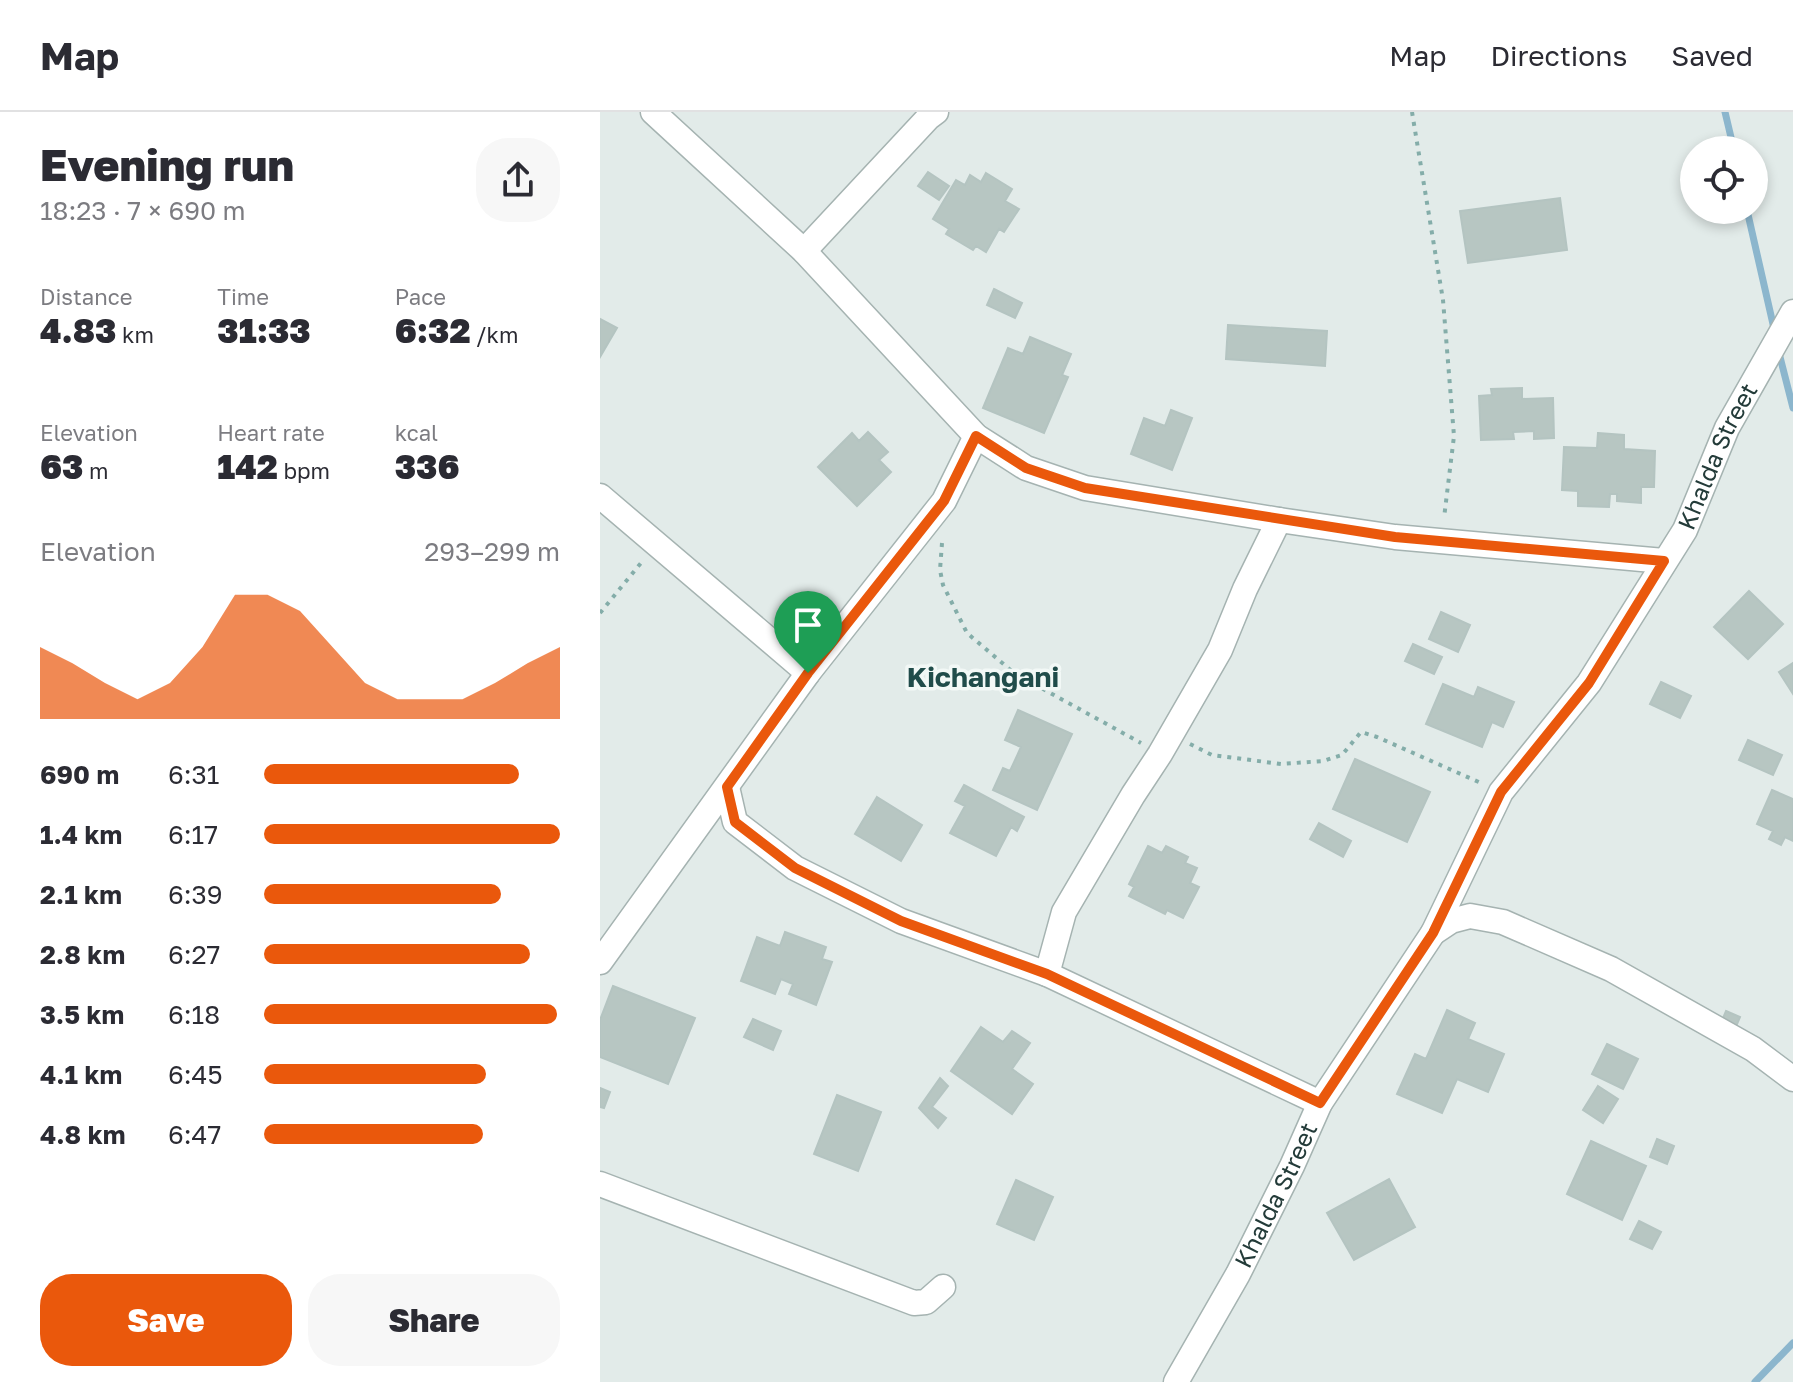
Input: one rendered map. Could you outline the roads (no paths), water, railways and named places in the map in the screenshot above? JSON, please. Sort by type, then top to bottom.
[{"type":"street","points":[[653,112],[804,251],[976,436],[1026,468],[1085,488],[1395,537],[1664,561]]},
{"type":"street","points":[[804,251],[936,112]]},
{"type":"street","name":"Khalda Street","points":[[1176,1382],[1238,1274],[1320,1103],[1433,933],[1501,792],[1589,683],[1685,530],[1727,428],[1793,312]]},
{"type":"street","points":[[600,962],[611,933],[727,787],[808,673],[944,501],[976,436]]},
{"type":"street","points":[[600,496],[808,673]]},
{"type":"street","points":[[1047,974],[1064,912],[1220,650],[1245,589],[1279,520]]},
{"type":"street","points":[[727,787],[735,822],[795,868],[901,921],[1047,974],[1320,1103]]},
{"type":"street","points":[[1433,933],[1451,921],[1470,916],[1503,922],[1611,969],[1753,1049],[1793,1079]]},
{"type":"street","points":[[600,1184],[914,1303],[926,1302],[943,1287]]},
{"type":"waterway","points":[[1725,112],[1731,136]]},
{"type":"waterway","points":[[1750,224],[1775,333]]},
{"type":"waterway","points":[[1778,349],[1793,408]]},
{"type":"waterway","points":[[1755,1382],[1793,1343]]},
{"type":"district","name":"Kichangani","points":[[983,677]]}]
